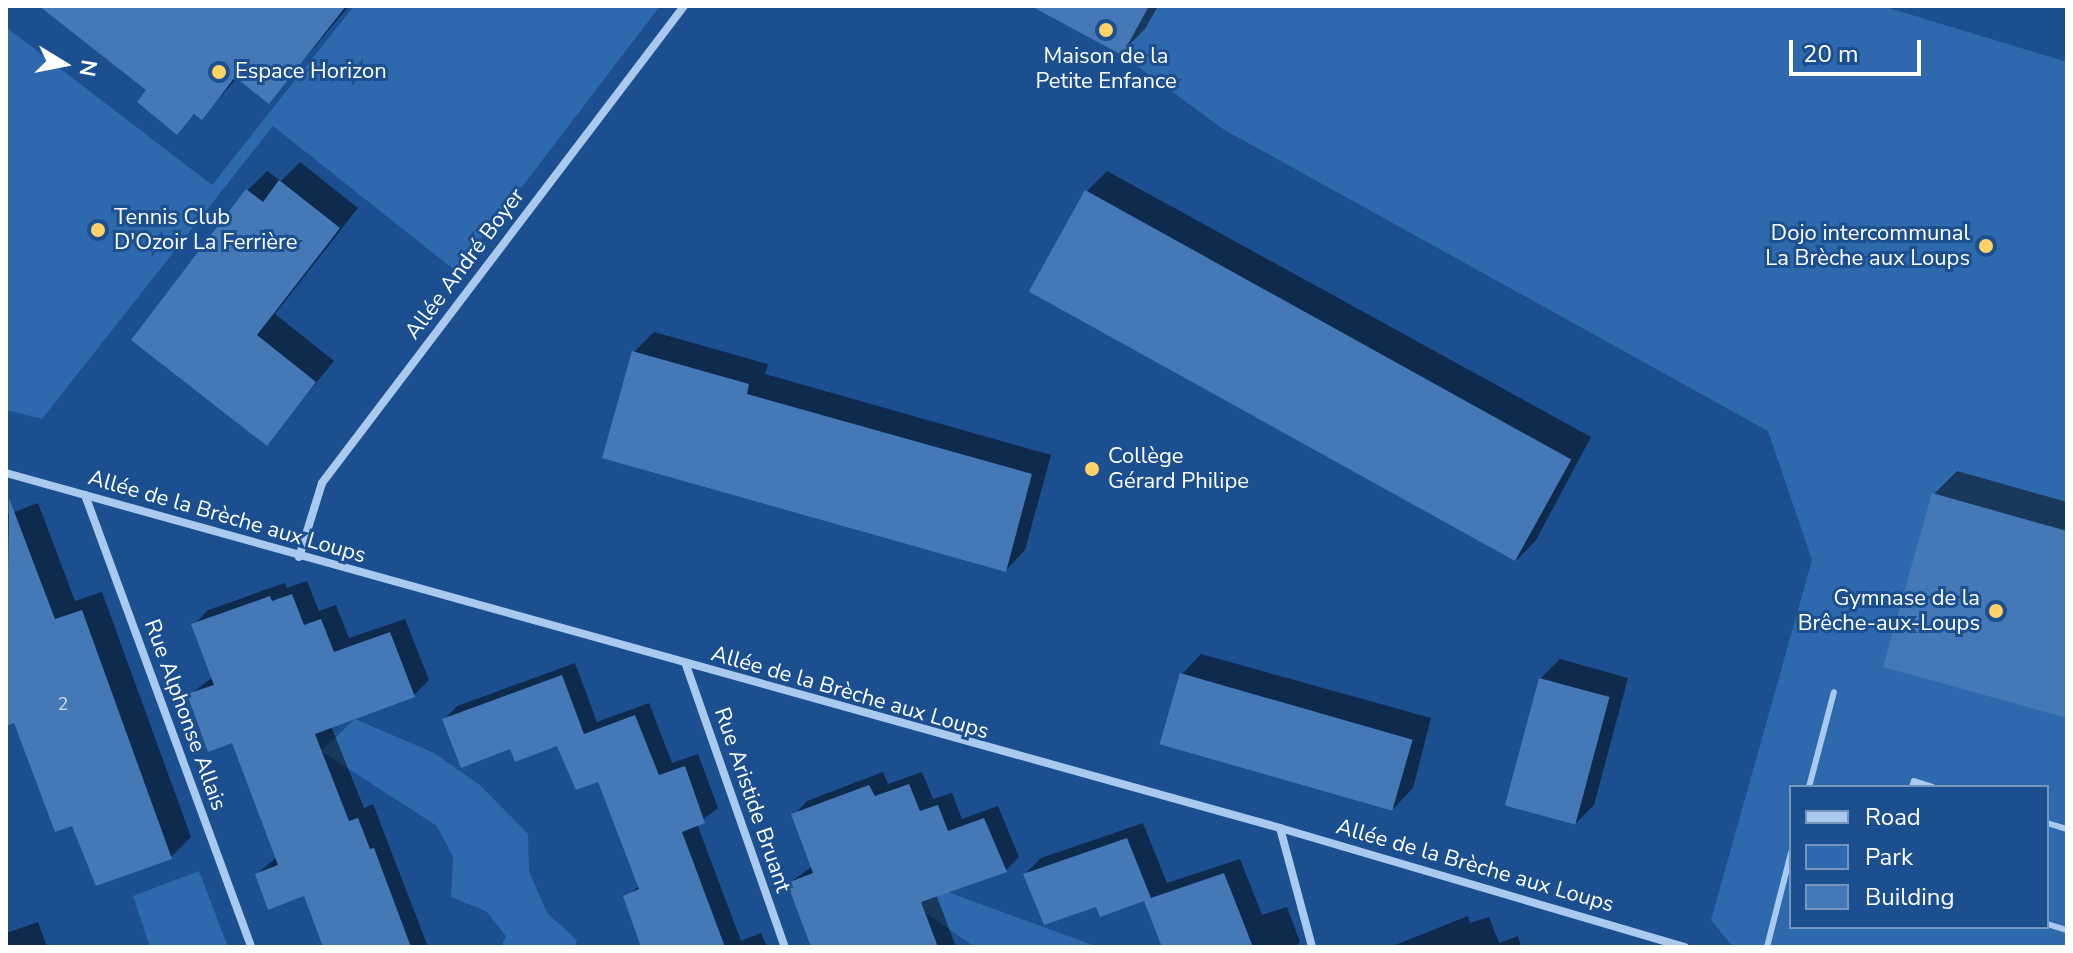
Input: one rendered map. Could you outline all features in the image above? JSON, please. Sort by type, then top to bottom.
[{"type":"street","name":"Allée André Boyer","points":[[299,557],[322,483],[684,6]]},
{"type":"street","name":"Allée de la Brèche aux Loups","points":[[6,473],[686,665],[1280,828],[1685,947]]},
{"type":"street","name":"Rue Alphonse Allais","points":[[85,495],[251,947]]},
{"type":"street","name":"Rue Aristide Bruant","points":[[686,665],[785,947]]},
{"type":"street","points":[[1280,828],[1312,947]]},
{"type":"lane","points":[[1810,785],[1834,692]]},
{"type":"lane","points":[[1767,947],[1789,861]]},
{"type":"green space","name":"Tennis Club D'Ozoir La Ferrière","points":[[354,6],[660,6],[457,272],[273,126],[42,419],[6,410],[6,27],[212,185]]},
{"type":"green space","points":[[1031,6],[1882,6],[2067,62],[2067,947],[1733,947],[1711,920],[1812,560],[1768,431],[1223,129],[1122,55]]},
{"type":"green space","points":[[355,719],[434,753],[480,785],[528,834],[529,871],[547,913],[577,940],[575,947],[501,947],[506,936],[486,911],[451,897],[453,857],[437,826],[321,751]]},
{"type":"green space","points":[[199,871],[228,947],[150,947],[133,896]]},
{"type":"green space","points":[[870,875],[948,892],[1098,947],[975,947]]},
{"type":"building","name":"Espace Horizon","points":[[39,6],[346,6],[269,104],[235,77],[202,120],[194,114],[177,135],[137,102],[146,90]]},
{"type":"building","name":"Maison de la Petite Enfance","points":[[1031,6],[1149,6],[1122,55]]},
{"type":"building","points":[[279,180],[340,228],[257,335],[316,382],[267,446],[131,340],[246,189],[263,202]]},
{"type":"building","points":[[1085,190],[1571,460],[1515,561],[1029,291]]},
{"type":"building","points":[[632,351],[749,384],[747,394],[1032,474],[1006,572],[602,458]]},
{"type":"building","name":"Gymnase de la Brêche-aux-Loups","points":[[1932,493],[2067,531],[2067,718],[1883,667]]},
{"type":"building","points":[[9,498],[55,619],[82,610],[172,859],[96,886],[72,826],[55,832],[14,723],[6,726]]},
{"type":"building","points":[[292,594],[304,625],[321,619],[334,652],[390,632],[415,697],[315,734],[349,821],[358,818],[370,849],[374,848],[411,947],[323,947],[304,896],[268,910],[255,874],[278,865],[232,743],[208,752],[187,694],[214,685],[191,624],[270,596],[272,601]]},
{"type":"building","points":[[1180,673],[1413,740],[1392,811],[1160,744]]},
{"type":"building","points":[[562,675],[584,734],[635,715],[659,775],[685,766],[705,823],[682,832],[725,947],[641,947],[623,896],[639,889],[598,782],[576,790],[557,746],[515,762],[510,749],[461,768],[442,719]]},
{"type":"building","points":[[1539,678],[1610,697],[1575,824],[1505,806]]},
{"type":"building","points":[[909,784],[920,811],[938,805],[948,831],[984,818],[1007,872],[921,902],[938,947],[811,947],[787,883],[813,873],[791,814],[869,785],[875,796]]},
{"type":"building","points":[[1127,838],[1151,898],[1224,873],[1253,947],[1162,947],[1144,901],[1100,917],[1096,907],[1044,925],[1023,874]]},
{"type":"place","name":"Maison de la Petite Enfance","points":[[1106,30]]},
{"type":"place","name":"Espace Horizon","points":[[219,72]]},
{"type":"place","name":"Tennis Club D'Ozoir La Ferrière","points":[[98,230]]},
{"type":"place","name":"Dojo intercommunal La Brèche aux Loups","points":[[1986,246]]},
{"type":"place","name":"Collège Gérard Philipe","points":[[1092,469]]},
{"type":"place","name":"Gymnase de la Brêche-aux-Loups","points":[[1996,611]]}]
